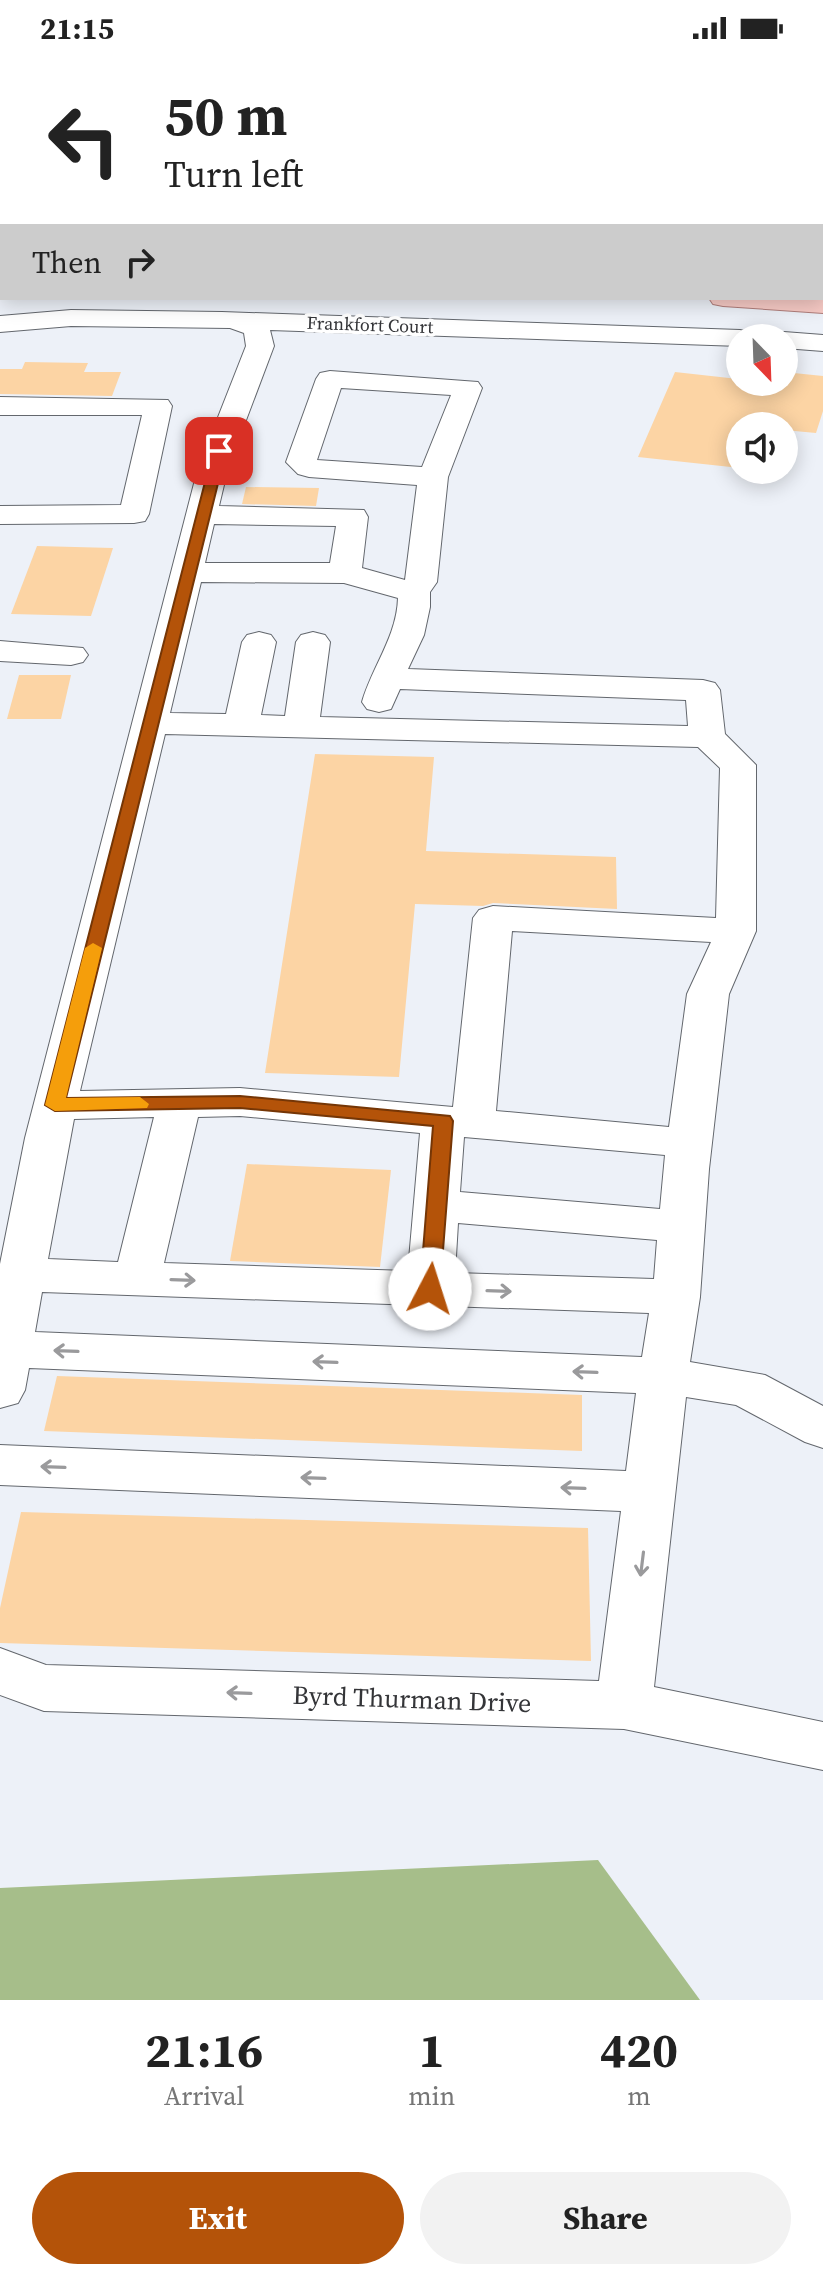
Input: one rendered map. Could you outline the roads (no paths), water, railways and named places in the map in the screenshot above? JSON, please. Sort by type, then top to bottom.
[{"type":"main road","points":[[752,300],[823,305]]},
{"type":"street","name":"Frankfort Court","points":[[0,324],[71,318],[235,321],[726,338]]},
{"type":"street","points":[[235,321],[257,329],[260,346],[213,468],[201,515],[55,1105],[4,1370],[663,1376],[747,1388],[823,1429]]},
{"type":"street","points":[[798,341],[823,343]]},
{"type":"street","points":[[673,352],[726,357]]},
{"type":"street","points":[[374,729],[386,678],[416,613],[414,592],[421,582],[434,503],[433,477],[468,388],[330,379],[301,462],[309,468],[433,477]]},
{"type":"street","points":[[0,406],[158,406],[134,514],[0,515]]},
{"type":"street","points":[[201,515],[353,517],[345,573]]},
{"type":"street","points":[[187,572],[345,573],[414,592]]},
{"type":"street","points":[[241,726],[259,642]]},
{"type":"street","points":[[301,727],[313,642]]},
{"type":"street","points":[[0,651],[71,655]]},
{"type":"street","points":[[386,678],[703,690],[707,737]]},
{"type":"street","points":[[149,723],[707,737],[738,765],[736,931],[708,994],[681,1226],[676,1297],[663,1376],[624,1705]]},
{"type":"street","points":[[430,1289],[437,1206],[458,1122],[493,918],[736,931]]},
{"type":"street","points":[[55,1105],[240,1102],[691,1143]]},
{"type":"street","points":[[137,1279],[179,1103]]},
{"type":"street","points":[[437,1206],[681,1226]]},
{"type":"street","points":[[21,1275],[676,1297]]},
{"type":"street","points":[[0,1465],[651,1492]]},
{"type":"street","name":"Byrd Thurman Drive","points":[[0,1671],[44,1688],[624,1705],[823,1746]]}]
